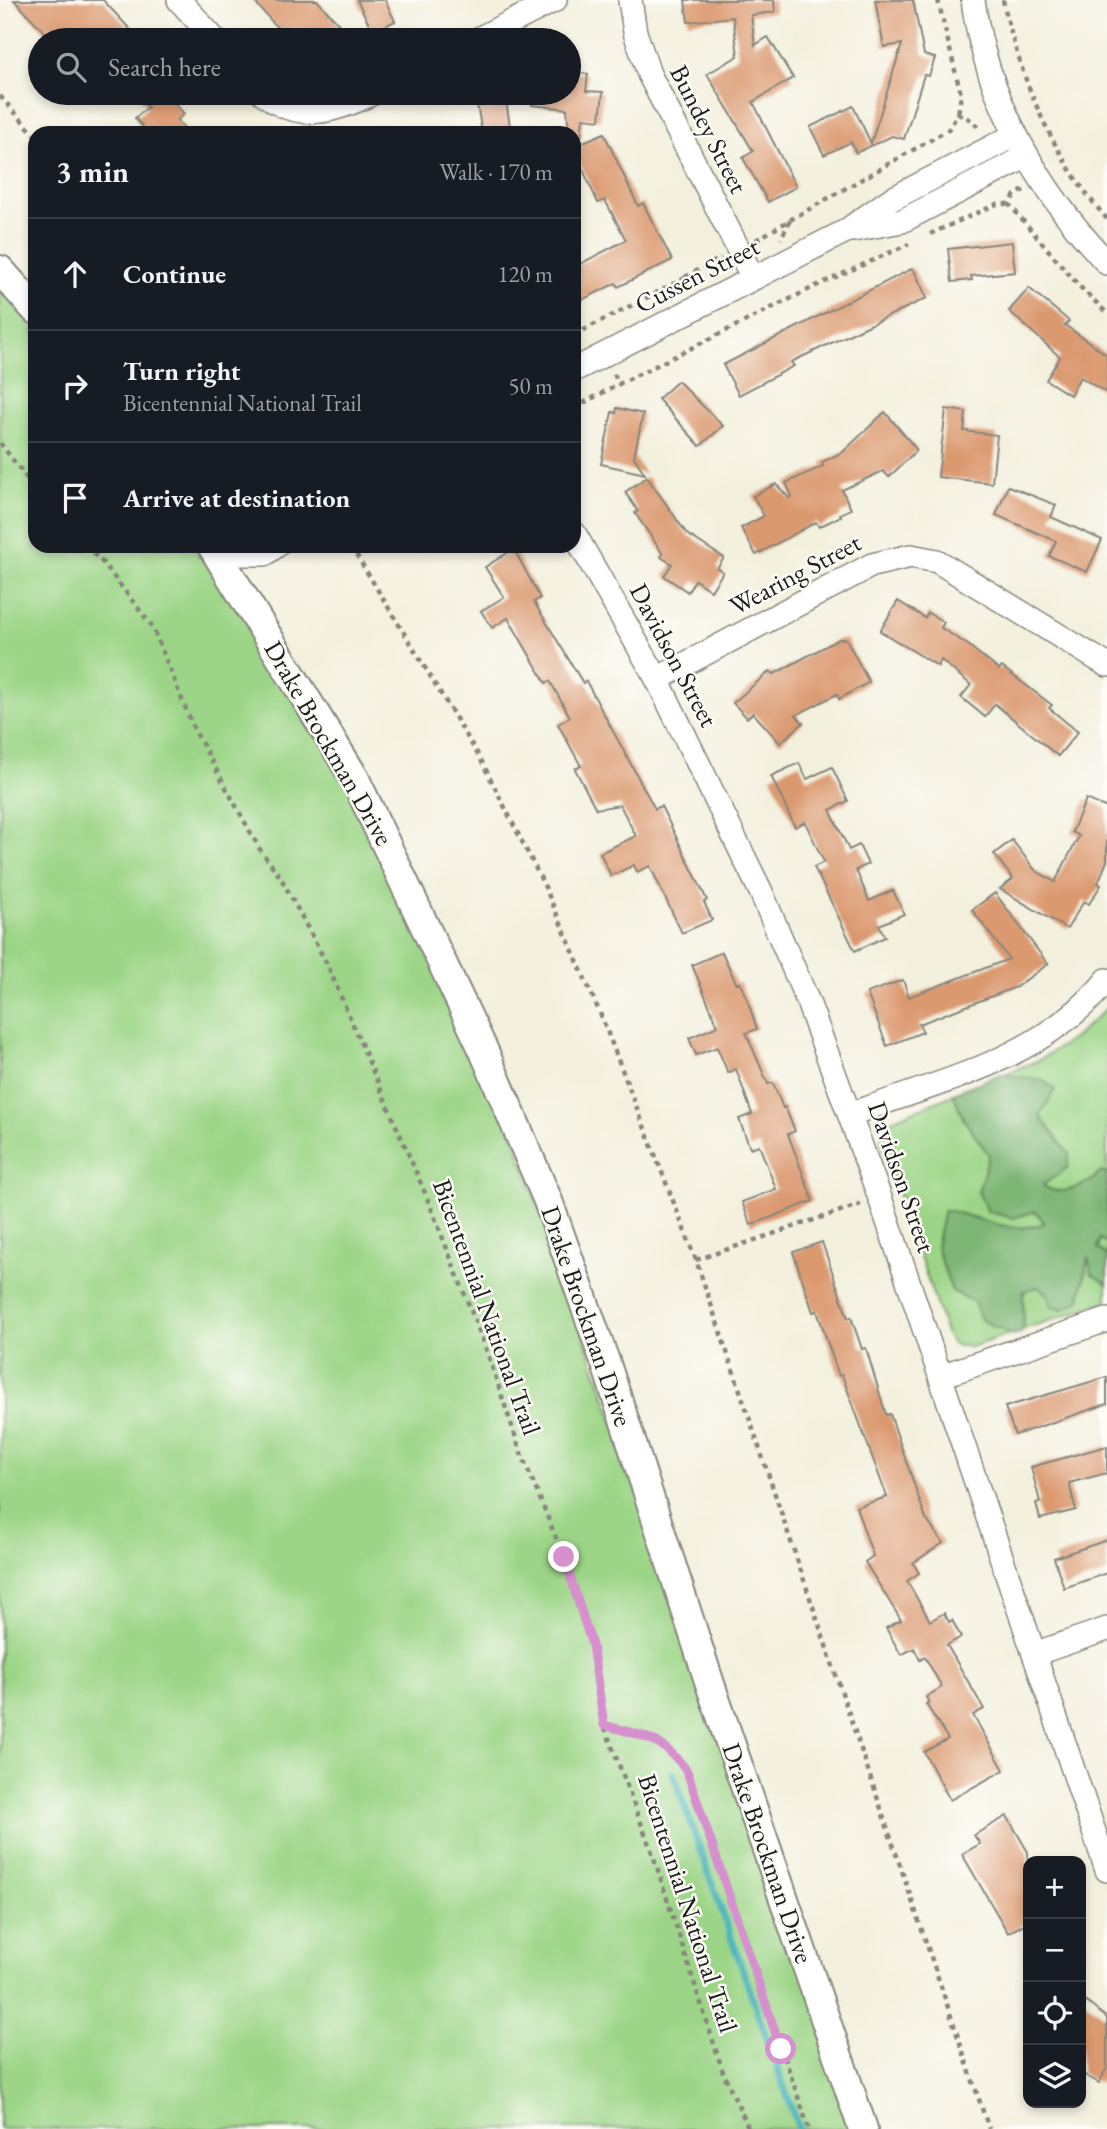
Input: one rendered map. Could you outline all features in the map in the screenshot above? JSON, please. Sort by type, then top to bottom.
[{"type":"main road","points":[[0,270],[28,301]]},
{"type":"main road","name":"Drake Brockman Drive","points":[[220,553],[354,777],[484,1049],[548,1202],[602,1352],[710,1684],[863,2129]]},
{"type":"street","points":[[179,0],[204,28]]},
{"type":"street","points":[[500,28],[555,0]]},
{"type":"street","name":"Bundey Street","points":[[631,0],[635,32],[649,74],[753,278]]},
{"type":"street","points":[[972,0],[993,82],[1015,135],[1081,236],[1107,263]]},
{"type":"street","points":[[282,105],[312,113],[349,105]]},
{"type":"street","name":"Cussen Street","points":[[581,366],[846,231],[890,200],[1015,135]]},
{"type":"street","name":"Cussen Street","points":[[846,231],[902,221],[1027,156]]},
{"type":"street","name":"Davidson Street","points":[[581,545],[657,679],[761,892],[851,1114],[1107,1870]]},
{"type":"street","name":"Wearing Street","points":[[657,679],[872,565],[911,556],[937,561],[1107,665]]},
{"type":"street","points":[[851,1114],[996,1061],[1036,1043],[1073,1017],[1107,980]]},
{"type":"street","points":[[941,1376],[1107,1320]]},
{"type":"street","points":[[1034,1654],[1107,1629]]},
{"type":"path","points":[[790,220],[780,240],[771,243],[756,240],[790,220],[948,131],[958,114],[961,95],[938,0]]},
{"type":"path","points":[[1003,0],[1030,93],[1068,166],[1107,219]]},
{"type":"path","points":[[0,96],[28,127]]},
{"type":"path","points":[[958,114],[974,121]]},
{"type":"path","points":[[1009,204],[1015,195]]},
{"type":"path","points":[[925,237],[997,204],[1009,204],[1079,286],[1107,313]]},
{"type":"path","points":[[581,404],[806,291],[912,242]]},
{"type":"path","points":[[581,331],[718,260],[714,270]]},
{"type":"path","points":[[685,278],[707,279]]},
{"type":"path","points":[[604,355],[619,384]]},
{"type":"path","points":[[0,443],[28,480]]},
{"type":"path","name":"Bicentennial National Trail","points":[[93,553],[152,626],[194,729],[259,848],[281,877],[327,964],[428,1200],[486,1349],[520,1453],[564,1557],[592,1645],[604,1725],[653,1855],[723,2071],[749,2129]]},
{"type":"path","points":[[355,553],[480,758],[545,887],[602,1018],[696,1260],[989,2129]]},
{"type":"path","points":[[696,1260],[880,1198]]},
{"type":"path","points":[[604,1725],[653,1739],[670,1748],[687,1771],[809,2129]]},
{"type":"green space","points":[[0,270],[28,301],[28,553],[216,553],[354,777],[483,1049],[863,2129],[0,2129]]},
{"type":"green space","points":[[1107,1008],[1107,1301],[971,1347],[954,1345],[947,1336],[881,1142],[884,1123],[1039,1060],[1074,1038]]},
{"type":"green space","points":[[1001,1074],[1042,1080],[1055,1089],[1040,1116],[1069,1154],[1068,1167],[1043,1185],[1057,1191],[1073,1189],[1101,1172],[1107,1174],[1107,1244],[1100,1239],[1098,1248],[1107,1256],[1107,1284],[1092,1274],[1088,1257],[1080,1300],[1064,1309],[1051,1307],[1048,1295],[1038,1287],[1024,1291],[1023,1328],[1021,1333],[1012,1335],[981,1320],[974,1302],[952,1291],[936,1247],[944,1210],[1019,1228],[1044,1223],[1036,1211],[1013,1218],[988,1212],[978,1192],[989,1155],[964,1120],[953,1093]]},
{"type":"building","points":[[14,0],[103,0],[129,28],[41,28]]},
{"type":"building","points":[[253,0],[317,0],[342,28],[278,28]]},
{"type":"building","points":[[357,0],[385,0],[395,21],[381,28],[371,28]]},
{"type":"building","points":[[685,0],[774,0],[775,12],[751,15],[755,45],[768,37],[793,78],[753,102],[796,187],[768,202],[743,158],[753,151],[707,74],[738,56],[733,17],[688,22]]},
{"type":"building","points":[[875,0],[913,0],[924,55],[935,58],[929,76],[924,75],[904,139],[892,136],[856,153],[851,142],[824,155],[810,127],[853,106],[871,143],[902,44],[884,47]]},
{"type":"building","points":[[581,73],[588,74],[586,91],[603,92],[600,120],[583,118],[581,139],[581,126],[568,126],[567,109],[532,105],[581,105]]},
{"type":"building","points":[[146,105],[176,105],[184,114],[177,120],[182,126],[142,126],[135,118],[148,107]]},
{"type":"building","points":[[477,105],[507,105],[510,126],[481,126]]},
{"type":"building","points":[[604,133],[638,206],[643,203],[672,260],[618,287],[616,283],[581,300],[581,263],[626,240],[605,200],[598,203],[581,165],[581,143]]},
{"type":"building","points":[[1012,242],[1015,272],[971,276],[972,280],[952,282],[948,249]]},
{"type":"building","points":[[913,268],[927,298],[791,362],[794,366],[739,395],[723,365]]},
{"type":"building","points":[[1029,288],[1069,321],[1065,325],[1107,355],[1107,393],[1080,377],[1070,395],[1046,380],[1060,357],[1009,311]]},
{"type":"building","points":[[678,381],[723,426],[700,446],[658,399]]},
{"type":"building","points":[[617,408],[643,414],[634,457],[645,474],[601,464],[612,412],[616,413]]},
{"type":"building","points":[[946,409],[966,412],[964,431],[997,435],[992,483],[938,477]]},
{"type":"building","points":[[885,412],[917,450],[889,477],[883,471],[842,490],[851,509],[840,514],[841,516],[819,527],[816,522],[756,555],[741,528],[764,516],[753,496],[776,484],[789,498],[792,496],[786,483],[823,466],[822,462],[843,452]]},
{"type":"building","points":[[647,477],[687,534],[724,558],[717,568],[723,572],[711,591],[695,580],[688,592],[664,576],[672,564],[661,557],[663,554],[635,513],[638,511],[625,492]]},
{"type":"building","points":[[1008,486],[1056,505],[1051,517],[1102,540],[1087,572],[1049,556],[1056,541],[996,515]]},
{"type":"building","points":[[508,553],[516,553],[540,598],[534,602],[583,683],[586,681],[655,809],[661,806],[707,900],[704,902],[712,920],[682,933],[650,866],[637,872],[634,865],[611,876],[600,853],[636,836],[620,805],[596,809],[575,769],[581,766],[558,724],[570,717],[550,681],[546,683],[508,618],[492,628],[481,611],[504,597],[485,567]]},
{"type":"building","points":[[898,601],[925,618],[928,613],[944,622],[941,628],[999,670],[1002,667],[1052,705],[1049,708],[1078,732],[1058,756],[995,704],[985,717],[961,697],[971,685],[941,660],[938,666],[880,631]]},
{"type":"building","points":[[839,639],[846,639],[869,682],[839,699],[837,694],[796,715],[803,723],[780,743],[753,713],[747,718],[733,703],[770,671],[774,674]]},
{"type":"building","points":[[799,763],[807,779],[832,767],[848,801],[830,810],[849,850],[859,845],[868,864],[856,870],[869,901],[893,890],[904,914],[879,925],[885,937],[855,951],[814,867],[824,862],[805,822],[795,827],[771,776]]},
{"type":"building","points":[[1086,799],[1107,808],[1107,861],[1098,883],[1101,885],[1089,904],[1084,901],[1067,929],[1000,889],[1013,879],[994,854],[1012,840],[1035,870],[1055,882],[1079,836],[1072,832]]},
{"type":"building","points":[[995,893],[1048,964],[1016,987],[919,1024],[923,1032],[887,1046],[867,993],[903,980],[909,997],[1009,959],[972,910]]},
{"type":"building","points":[[722,952],[736,983],[740,983],[747,999],[757,1029],[746,1033],[768,1084],[773,1083],[795,1131],[788,1134],[813,1201],[751,1225],[742,1202],[776,1189],[759,1145],[750,1148],[739,1119],[752,1114],[736,1069],[728,1073],[717,1047],[696,1055],[689,1038],[718,1026],[692,965]]},
{"type":"building","points":[[822,1242],[848,1318],[851,1317],[862,1349],[866,1348],[886,1415],[890,1414],[926,1519],[943,1543],[913,1563],[919,1573],[907,1581],[930,1621],[944,1613],[949,1622],[952,1620],[961,1637],[947,1645],[984,1709],[973,1715],[1004,1770],[950,1800],[924,1752],[948,1739],[926,1704],[929,1703],[926,1697],[942,1687],[925,1657],[920,1660],[914,1648],[901,1655],[886,1628],[901,1620],[865,1562],[873,1556],[856,1507],[887,1497],[842,1375],[839,1376],[817,1311],[813,1312],[793,1252]]},
{"type":"building","points":[[1107,1377],[1107,1404],[1015,1435],[1005,1407]]},
{"type":"building","points":[[1107,1446],[1107,1473],[1069,1483],[1076,1510],[1040,1519],[1036,1503],[1040,1502],[1031,1467]]},
{"type":"building","points":[[1107,1540],[1107,1573],[1064,1588],[1054,1558]]},
{"type":"building","points":[[1007,1816],[1028,1852],[1028,1856],[1023,1856],[1023,1925],[1008,1933],[962,1854],[980,1844],[974,1835]]},
{"type":"building","points":[[1086,2002],[1107,2018],[1107,2068],[1099,2083],[1086,2076]]},
{"type":"waterway","points":[[673,1773],[799,2129]]},
{"type":"route","points":[[564,1557],[592,1645],[601,1688],[604,1725],[653,1739],[670,1748],[687,1771],[781,2049]]}]
